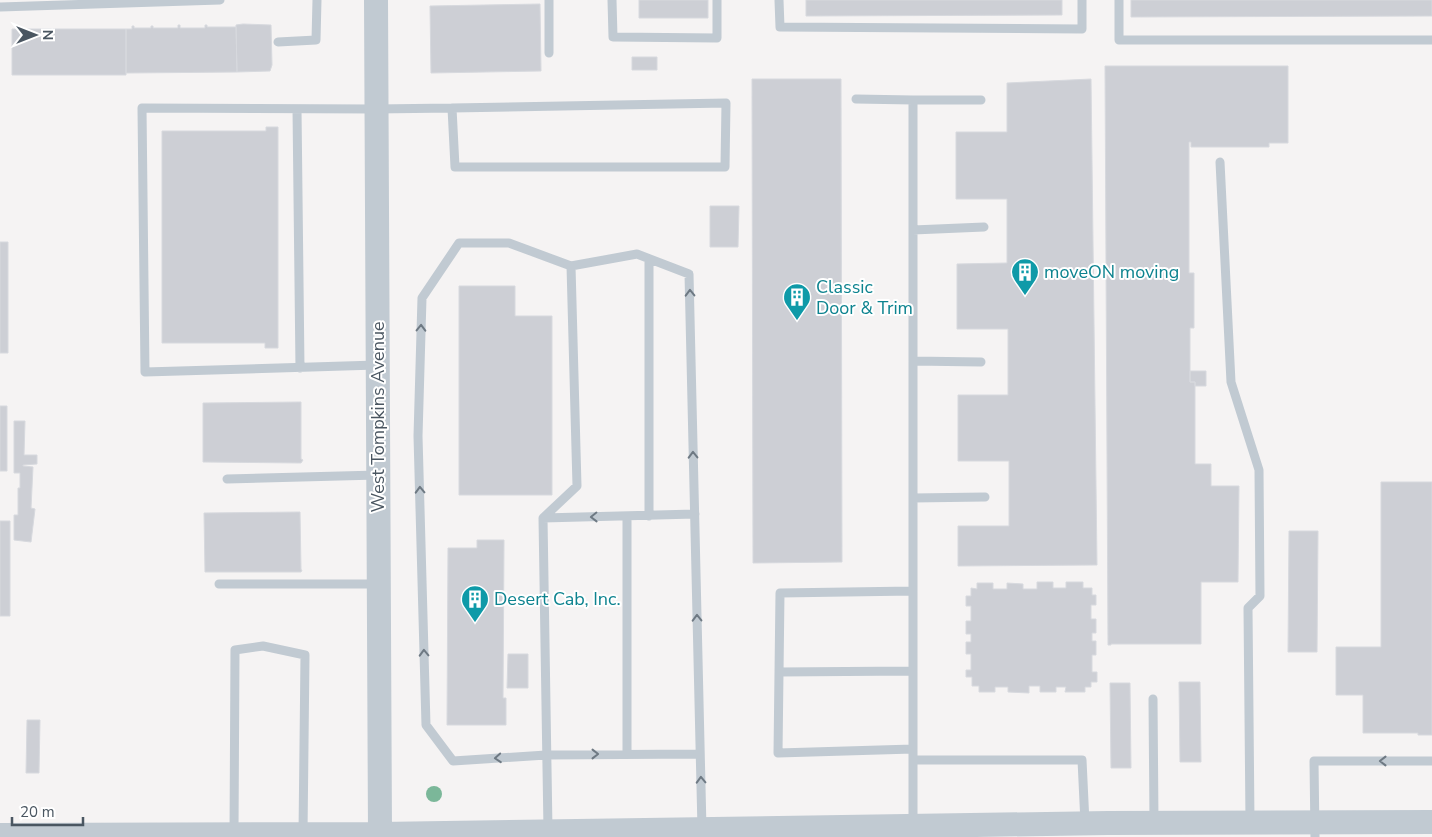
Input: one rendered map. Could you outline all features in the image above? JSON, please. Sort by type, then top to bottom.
[{"type":"street","name":"West Tompkins Avenue","points":[[376,0],[380,834]]},
{"type":"street","points":[[0,835],[206,836],[234,834],[548,831],[675,833],[702,829],[776,832],[972,831],[1085,823],[1154,822],[1195,826],[1250,822],[1315,830],[1432,822]]},
{"type":"lane","points":[[0,7],[220,0]]},
{"type":"lane","points":[[278,42],[316,40],[317,0]]},
{"type":"lane","points":[[548,0],[549,53]]},
{"type":"lane","points":[[612,0],[613,37],[717,38],[717,0]]},
{"type":"lane","points":[[780,0],[780,27],[1082,29],[1082,0]]},
{"type":"lane","points":[[1119,0],[1119,40],[1432,40]]},
{"type":"lane","points":[[856,99],[981,100]]},
{"type":"lane","points":[[900,830],[914,760],[913,100]]},
{"type":"lane","points":[[378,365],[144,372],[142,108],[376,109],[726,103],[725,167],[455,167],[452,108]]},
{"type":"lane","points":[[297,109],[300,368]]},
{"type":"lane","points":[[1220,162],[1231,382],[1259,470],[1260,596],[1248,608],[1250,822]]},
{"type":"lane","points":[[913,230],[984,227]]},
{"type":"lane","points":[[700,754],[546,755],[453,762],[426,725],[418,436],[422,298],[459,243],[509,243],[571,266],[637,254],[689,274],[702,829]]},
{"type":"lane","points":[[649,259],[650,516]]},
{"type":"lane","points":[[548,831],[543,518],[577,486],[571,266]]},
{"type":"lane","points":[[913,361],[981,362]]},
{"type":"lane","points":[[227,479],[378,476]]},
{"type":"lane","points":[[913,498],[985,497]]},
{"type":"lane","points":[[543,518],[695,514]]},
{"type":"lane","points":[[627,516],[627,754]]},
{"type":"lane","points":[[219,584],[379,584]]},
{"type":"lane","points":[[914,590],[780,593],[778,753],[914,749]]},
{"type":"lane","points":[[234,834],[234,650],[263,646],[305,655],[303,834]]},
{"type":"lane","points":[[779,672],[914,671]]},
{"type":"lane","points":[[1153,699],[1154,822]]},
{"type":"lane","points":[[914,760],[1082,760],[1085,823]]},
{"type":"lane","points":[[1315,830],[1314,762],[1432,762]]},
{"type":"building","points":[[639,0],[708,0],[708,18],[639,18]]},
{"type":"building","points":[[806,0],[1062,0],[1062,15],[806,16]]},
{"type":"building","points":[[1131,0],[1432,0],[1432,16],[1131,17]]},
{"type":"building","points":[[540,4],[541,71],[431,73],[430,6]]},
{"type":"building","points":[[178,25],[180,25],[180,28],[205,28],[205,25],[207,27],[236,27],[237,72],[126,73],[126,29],[132,29],[132,26],[134,28],[151,28],[153,26],[153,28],[178,28]]},
{"type":"building","points":[[236,25],[271,25],[272,65],[270,71],[237,72]]},
{"type":"building","points":[[12,29],[126,29],[126,75],[12,75]]},
{"type":"building","points":[[632,57],[657,57],[657,70],[632,70]]},
{"type":"building","points":[[1105,66],[1288,66],[1288,143],[1269,143],[1269,147],[1191,147],[1191,142],[1189,142],[1189,273],[1194,273],[1194,328],[1190,328],[1190,382],[1195,382],[1195,464],[1211,464],[1211,486],[1239,486],[1238,582],[1201,582],[1201,644],[1108,645]]},
{"type":"building","name":"Classic Door & Trim","points":[[752,79],[841,79],[842,562],[753,563]]},
{"type":"building","name":"moveON moving","points":[[1091,79],[1097,565],[958,566],[958,526],[1009,526],[1009,461],[958,461],[958,395],[1008,395],[1008,329],[957,329],[957,264],[1007,263],[1007,199],[956,199],[956,132],[1007,132],[1007,83]]},
{"type":"building","points":[[266,127],[278,127],[278,348],[265,348],[265,343],[162,343],[162,131],[266,131]]},
{"type":"building","points":[[710,206],[739,206],[738,247],[710,247]]},
{"type":"building","points":[[0,242],[8,242],[8,353],[0,353]]},
{"type":"building","points":[[459,286],[515,286],[515,316],[552,316],[552,495],[459,495]]},
{"type":"building","points":[[1190,371],[1206,371],[1206,386],[1195,386],[1195,382],[1190,382]]},
{"type":"building","points":[[301,402],[301,459],[303,460],[301,463],[203,462],[203,403]]},
{"type":"building","points":[[0,406],[7,406],[7,471],[0,471]]},
{"type":"building","points":[[14,421],[25,421],[24,455],[37,455],[37,464],[23,465],[33,467],[31,508],[35,509],[31,542],[14,540],[14,515],[18,515],[20,473],[14,473]]},
{"type":"building","points":[[1381,482],[1432,482],[1432,735],[1418,735],[1418,733],[1363,733],[1363,695],[1336,695],[1336,647],[1381,647]]},
{"type":"building","points":[[300,512],[301,572],[205,572],[204,513]]},
{"type":"building","points":[[0,521],[10,521],[10,616],[0,616]]},
{"type":"building","points":[[1289,531],[1318,531],[1317,652],[1288,652]]},
{"type":"building","name":"Desert Cab, Inc.","points":[[477,540],[504,540],[503,698],[506,698],[506,725],[447,725],[448,548],[477,548]]},
{"type":"building","points":[[1037,582],[1053,582],[1053,588],[1066,588],[1066,582],[1083,582],[1083,588],[1092,588],[1092,595],[1096,595],[1096,605],[1091,605],[1091,619],[1096,619],[1096,633],[1092,633],[1092,641],[1096,641],[1096,655],[1092,655],[1092,672],[1097,672],[1097,682],[1091,682],[1091,687],[1085,687],[1085,692],[1065,692],[1066,687],[1056,687],[1056,692],[1040,692],[1040,686],[1029,686],[1029,693],[1008,692],[1008,687],[995,687],[995,692],[979,692],[979,686],[972,686],[972,677],[966,677],[966,670],[971,670],[971,654],[966,654],[966,642],[971,642],[971,634],[966,634],[966,621],[971,621],[971,606],[966,606],[966,596],[971,596],[971,588],[977,589],[977,583],[993,583],[993,589],[1007,589],[1007,583],[1023,584],[1023,589],[1037,589]]},
{"type":"building","points":[[508,654],[528,654],[528,688],[507,688]]},
{"type":"building","points":[[1179,682],[1200,682],[1201,762],[1180,762]]},
{"type":"building","points":[[1110,683],[1130,683],[1131,768],[1111,768]]},
{"type":"building","points":[[27,720],[40,720],[39,773],[26,773]]},
{"type":"place","name":"moveON moving","points":[[1025,296]]},
{"type":"place","name":"Classic Door & Trim","points":[[797,321]]},
{"type":"place","name":"Desert Cab, Inc.","points":[[475,623]]}]
